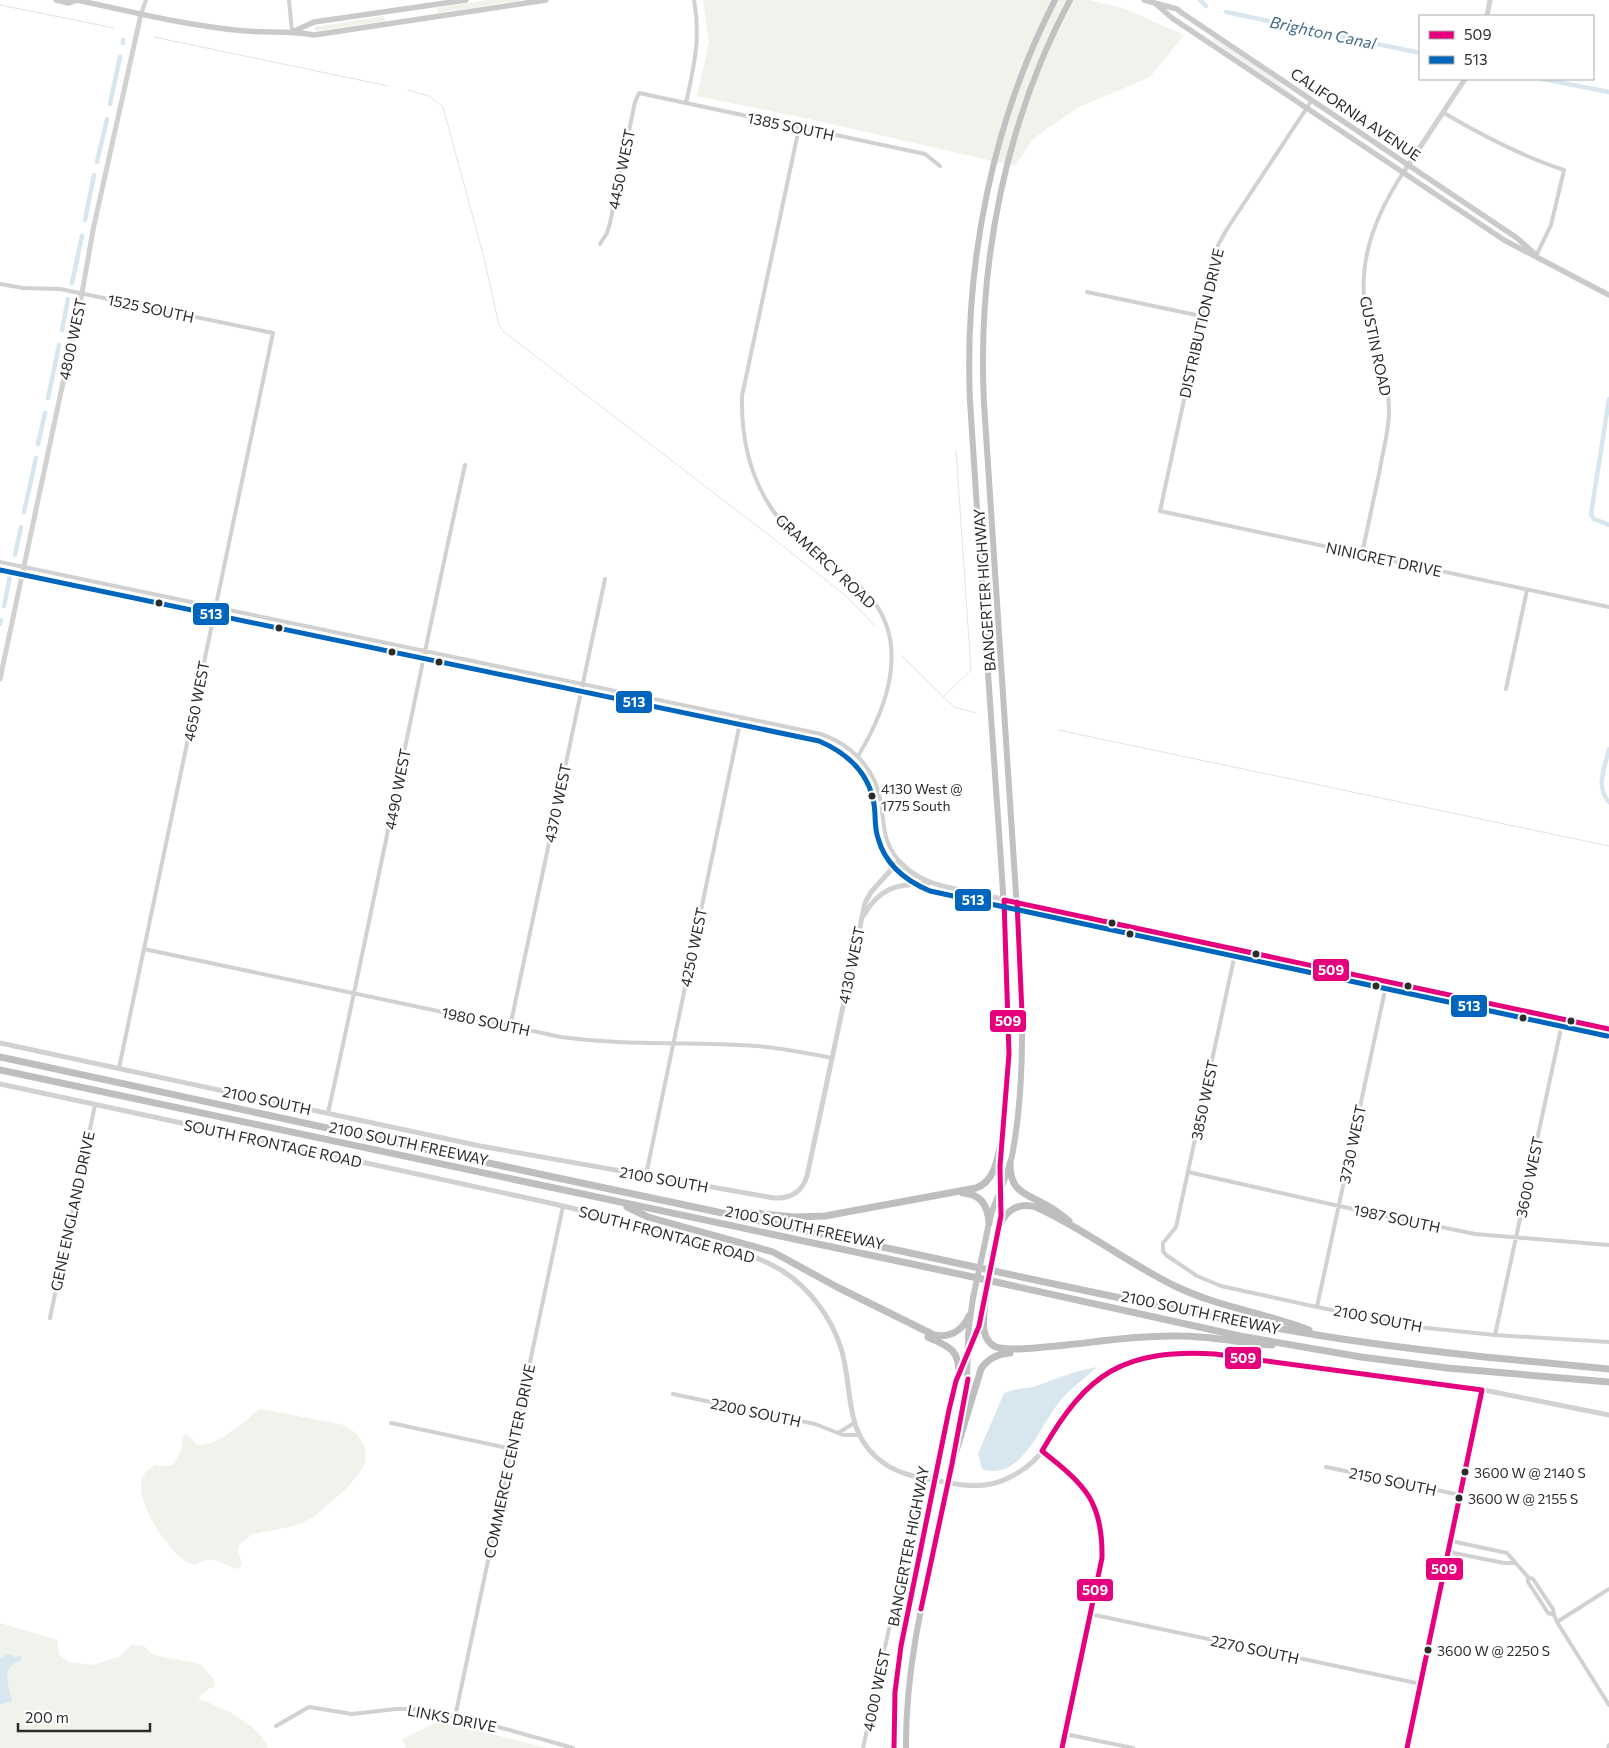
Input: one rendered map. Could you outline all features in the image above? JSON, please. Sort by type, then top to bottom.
[{"type":"highway","points":[[1047,16],[1049,0]]},
{"type":"highway","name":"BANGERTER HIGHWAY","points":[[894,1748],[895,1692],[901,1646],[934,1480],[959,1374],[976,1334],[985,1301],[1000,1226],[1000,1166],[1008,1083],[1009,1029],[1004,900],[970,401],[970,321],[980,235],[996,156],[1018,86],[1055,0]]},
{"type":"highway","name":"BANGERTER HIGHWAY","points":[[906,1748],[907,1703],[914,1644],[968,1384],[969,1316],[989,1223],[1010,1164],[1018,1108],[1021,978],[984,403],[982,361],[984,318],[994,227],[1011,151],[1039,67],[1070,0]]},
{"type":"highway","name":"2100 SOUTH FREEWAY","points":[[0,1057],[596,1186],[1174,1308],[1326,1336],[1464,1355],[1609,1368]]},
{"type":"highway","name":"2100 SOUTH FREEWAY","points":[[0,1070],[982,1279],[1240,1336],[1447,1368],[1609,1382]]},
{"type":"highway","points":[[596,1186],[725,1210],[795,1217],[825,1216],[926,1198],[976,1188],[986,1184],[993,1174],[1003,1134]]},
{"type":"highway","points":[[1010,1164],[1011,1178],[1019,1191],[1050,1207],[1093,1238]]},
{"type":"highway","points":[[926,1198],[963,1193],[972,1194],[985,1204],[989,1223]]},
{"type":"highway","points":[[613,1201],[648,1216],[773,1252],[837,1287],[861,1297],[937,1336],[956,1333],[964,1326],[969,1316]]},
{"type":"highway","points":[[1000,1226],[1004,1217],[1018,1206],[1028,1205],[1038,1208],[1093,1238],[1160,1279],[1194,1295],[1224,1306],[1296,1325],[1326,1336]]},
{"type":"highway","points":[[861,1297],[951,1348],[958,1360],[959,1374]]},
{"type":"highway","points":[[985,1301],[984,1331],[987,1340],[993,1346],[1008,1349],[1155,1336],[1216,1338],[1252,1344],[1302,1347]]},
{"type":"highway","points":[[952,1464],[977,1379],[983,1366],[1001,1354],[1046,1350],[1056,1346]]},
{"type":"main road","points":[[56,0],[69,3],[77,0],[200,25],[245,31],[292,32],[314,35],[546,0]]},
{"type":"main road","points":[[292,32],[314,22],[466,0]]},
{"type":"main road","name":"CALIFORNIA AVENUE","points":[[1144,0],[1177,9],[1518,238],[1536,256]]},
{"type":"main road","name":"CALIFORNIA AVENUE","points":[[1156,4],[1172,18],[1504,240],[1609,294]]},
{"type":"street","name":"4800 WEST","points":[[0,680],[82,293],[92,233],[141,14],[146,0]]},
{"type":"street","points":[[289,0],[292,32]]},
{"type":"street","points":[[686,103],[697,50],[698,25],[694,0]]},
{"type":"street","points":[[1487,15],[1490,0]]},
{"type":"street","points":[[1403,173],[1464,80]]},
{"type":"street","name":"1385 SOUTH","points":[[639,93],[925,154],[940,166]]},
{"type":"street","name":"4450 WEST","points":[[600,244],[607,233],[610,223],[635,102],[639,93]]},
{"type":"street","name":"DISTRIBUTION DRIVE","points":[[1160,511],[1201,316],[1219,242],[1312,100]]},
{"type":"street","points":[[1444,113],[1503,146],[1529,158],[1564,170],[1551,225],[1536,256]]},
{"type":"street","name":"GRAMERCY ROAD","points":[[799,128],[742,396],[744,441],[753,474],[774,513],[792,532],[870,597],[882,614],[887,626],[892,648],[892,666],[888,688],[871,734],[858,756]]},
{"type":"street","name":"GUSTIN ROAD","points":[[1362,554],[1386,437],[1389,413],[1385,371],[1366,307],[1365,264],[1376,222],[1403,173]]},
{"type":"street","name":"1525 SOUTH","points":[[0,284],[23,288],[56,288],[273,333]]},
{"type":"street","points":[[1087,292],[1201,316]]},
{"type":"street","name":"4650 WEST","points":[[119,1068],[273,333]]},
{"type":"street","name":"4490 WEST","points":[[328,1113],[465,465]]},
{"type":"street","name":"NINIGRET DRIVE","points":[[1160,511],[1609,607]]},
{"type":"street","points":[[0,562],[820,734],[840,742],[858,756],[872,774],[881,802],[885,839],[891,850],[899,861],[914,875],[932,884]]},
{"type":"street","name":"4370 WEST","points":[[510,1027],[605,579]]},
{"type":"street","points":[[1506,689],[1527,590]]},
{"type":"street","name":"4250 WEST","points":[[646,1175],[741,718]]},
{"type":"street","name":"4130 WEST","points":[[799,1191],[808,1176],[865,903],[871,892],[899,861]]},
{"type":"street","points":[[860,922],[877,897],[892,888],[909,884],[932,884],[1609,1029]]},
{"type":"street","name":"1980 SOUTH","points":[[144,949],[510,1027],[590,1041],[758,1046],[793,1050],[832,1058]]},
{"type":"street","name":"3850 WEST","points":[[1162,1247],[1176,1227],[1236,949]]},
{"type":"street","name":"3730 WEST","points":[[1317,1307],[1387,981]]},
{"type":"street","name":"3600 WEST","points":[[1495,1335],[1563,1019]]},
{"type":"street","name":"2100 SOUTH","points":[[0,1043],[488,1148],[774,1198],[788,1197],[799,1191]]},
{"type":"street","name":"SOUTH FRONTAGE ROAD","points":[[0,1084],[563,1206],[746,1254],[764,1261],[798,1282],[823,1311],[837,1339],[844,1361],[854,1423],[868,1448],[886,1465],[908,1474],[948,1483],[991,1484],[1015,1475],[1042,1452],[1062,1416],[1091,1385],[1108,1372],[1128,1362],[1169,1352],[1187,1352],[1247,1359],[1482,1390],[1609,1415]]},
{"type":"street","name":"GENE ENGLAND DRIVE","points":[[50,1318],[95,1104]]},
{"type":"street","name":"1987 SOUTH","points":[[1188,1172],[1475,1234],[1609,1245]]},
{"type":"street","name":"COMMERCE CENTER DRIVE","points":[[455,1716],[563,1206]]},
{"type":"street","name":"2100 SOUTH","points":[[1162,1247],[1166,1255],[1179,1265],[1210,1282],[1232,1289],[1417,1327],[1495,1335],[1609,1342]]},
{"type":"street","points":[[1407,1748],[1482,1390]]},
{"type":"street","name":"2200 SOUTH","points":[[673,1394],[815,1424],[843,1435],[860,1435]]},
{"type":"street","points":[[391,1423],[512,1449]]},
{"type":"street","points":[[838,1433],[854,1423]]},
{"type":"street","points":[[1042,1452],[1069,1472],[1085,1489],[1092,1500],[1100,1522],[1103,1546],[1062,1748]]},
{"type":"street","name":"2150 SOUTH","points":[[1326,1468],[1460,1495]]},
{"type":"street","name":"4000 WEST","points":[[863,1748],[914,1514]]},
{"type":"street","points":[[1451,1541],[1507,1553],[1528,1577],[1528,1582],[1548,1613],[1554,1616],[1609,1705]]},
{"type":"street","points":[[1448,1552],[1504,1563],[1515,1563]]},
{"type":"street","points":[[1557,1622],[1609,1589]]},
{"type":"street","name":"2270 SOUTH","points":[[1090,1614],[1421,1684]]},
{"type":"street","name":"LINKS DRIVE","points":[[276,1726],[309,1707],[352,1714],[415,1708],[488,1724],[572,1748]]},
{"type":"street","points":[[1065,1734],[1132,1748]]},
{"type":"shaded area","points":[[486,0],[523,0],[438,13],[437,8]]},
{"type":"shaded area","points":[[703,0],[1088,0],[1123,8],[1184,35],[1150,77],[1077,108],[1034,138],[1015,166],[809,119],[697,96],[709,42]]},
{"type":"shaded area","points":[[384,16],[385,21],[315,31],[315,27]]},
{"type":"shaded area","points":[[1214,38],[1275,79],[1297,98],[1212,40]]},
{"type":"shaded area","points":[[1097,1367],[1073,1387],[1060,1401],[1019,1460],[1008,1467],[996,1471],[982,1469],[978,1454],[1004,1393],[1033,1387],[1075,1372]]},
{"type":"shaded area","points":[[261,1409],[344,1425],[356,1433],[365,1447],[366,1461],[349,1486],[315,1516],[302,1523],[285,1528],[253,1534],[240,1544],[238,1550],[242,1564],[239,1569],[213,1560],[202,1561],[195,1565],[188,1563],[174,1552],[152,1520],[142,1496],[141,1485],[143,1476],[155,1465],[167,1466],[174,1464],[186,1433],[197,1445],[210,1443],[229,1433]]},
{"type":"shaded area","points":[[0,1623],[58,1640],[58,1654],[69,1662],[93,1665],[119,1657],[131,1645],[144,1646],[153,1655],[200,1664],[213,1678],[215,1684],[214,1688],[210,1688],[198,1698],[229,1712],[247,1723],[269,1748],[0,1748]]},
{"type":"shaded area","points":[[8,1654],[22,1658],[9,1668],[8,1672],[9,1691],[12,1700],[11,1702],[0,1704],[0,1658]]},
{"type":"shaded area","points":[[443,1722],[547,1748],[406,1748],[402,1739],[433,1724]]},
{"type":"waterway","name":"Brighton Canal","points":[[1200,0],[1206,6]]},
{"type":"waterway","points":[[0,5],[114,28]]},
{"type":"waterway","name":"Brighton Canal","points":[[1226,12],[1419,53]]},
{"type":"waterway","points":[[154,37],[388,86]]},
{"type":"waterway","points":[[110,104],[120,57]]},
{"type":"waterway","name":"Brighton Canal","points":[[1548,80],[1609,92]]},
{"type":"waterway","points":[[408,90],[429,96],[443,107],[484,258],[499,325],[504,332],[846,596],[875,626]]},
{"type":"waterway","points":[[97,162],[107,119]]},
{"type":"waterway","points":[[85,220],[94,175]]},
{"type":"waterway","points":[[72,283],[82,236]]},
{"type":"waterway","points":[[62,330],[68,299]]},
{"type":"waterway","points":[[48,398],[59,345]]},
{"type":"waterway","name":"Brighton Canal","points":[[1609,399],[1591,514],[1594,519],[1609,525]]},
{"type":"waterway","points":[[38,444],[45,413]]},
{"type":"waterway","points":[[944,696],[971,670],[956,450]]},
{"type":"waterway","points":[[24,512],[36,458]]},
{"type":"waterway","points":[[15,555],[21,527]]},
{"type":"waterway","points":[[4,606],[10,576]]},
{"type":"waterway","points":[[0,624],[1,620]]},
{"type":"waterway","points":[[902,656],[954,707],[976,713]]},
{"type":"waterway","points":[[1058,730],[1609,846]]},
{"type":"waterway","name":"Brighton Canal","points":[[1609,749],[1602,777],[1603,790],[1609,802]]},
{"type":"transit line","name":"513","points":[[0,570],[819,741],[847,758],[862,774],[874,804],[877,834],[881,847],[891,864],[905,877],[930,891],[1607,1036]]},
{"type":"transit line","name":"509","points":[[894,1748],[895,1692],[901,1646],[949,1410],[956,1381],[979,1326],[1001,1216],[1000,1166],[1009,1054],[1004,900],[1609,1029]]},
{"type":"transit line","name":"509","points":[[1017,902],[1022,1013]]},
{"type":"transit line","name":"509","points":[[1042,1451],[1075,1402],[1093,1384],[1111,1371],[1132,1362],[1156,1356],[1183,1353],[1215,1354],[1482,1390]]},
{"type":"transit line","name":"509","points":[[921,1609],[968,1379]]},
{"type":"transit line","name":"509","points":[[1407,1748],[1482,1390]]},
{"type":"transit line","name":"509","points":[[1042,1451],[1070,1474],[1088,1496],[1095,1508],[1101,1538],[1102,1558],[1062,1748]]},
{"type":"place","name":"4130 West @ 1775 South","points":[[872,796]]},
{"type":"place","name":"3600 W @ 2140 S","points":[[1465,1472]]},
{"type":"place","name":"3600 W @ 2155 S","points":[[1459,1498]]},
{"type":"place","name":"3600 W @ 2250 S","points":[[1428,1650]]}]
